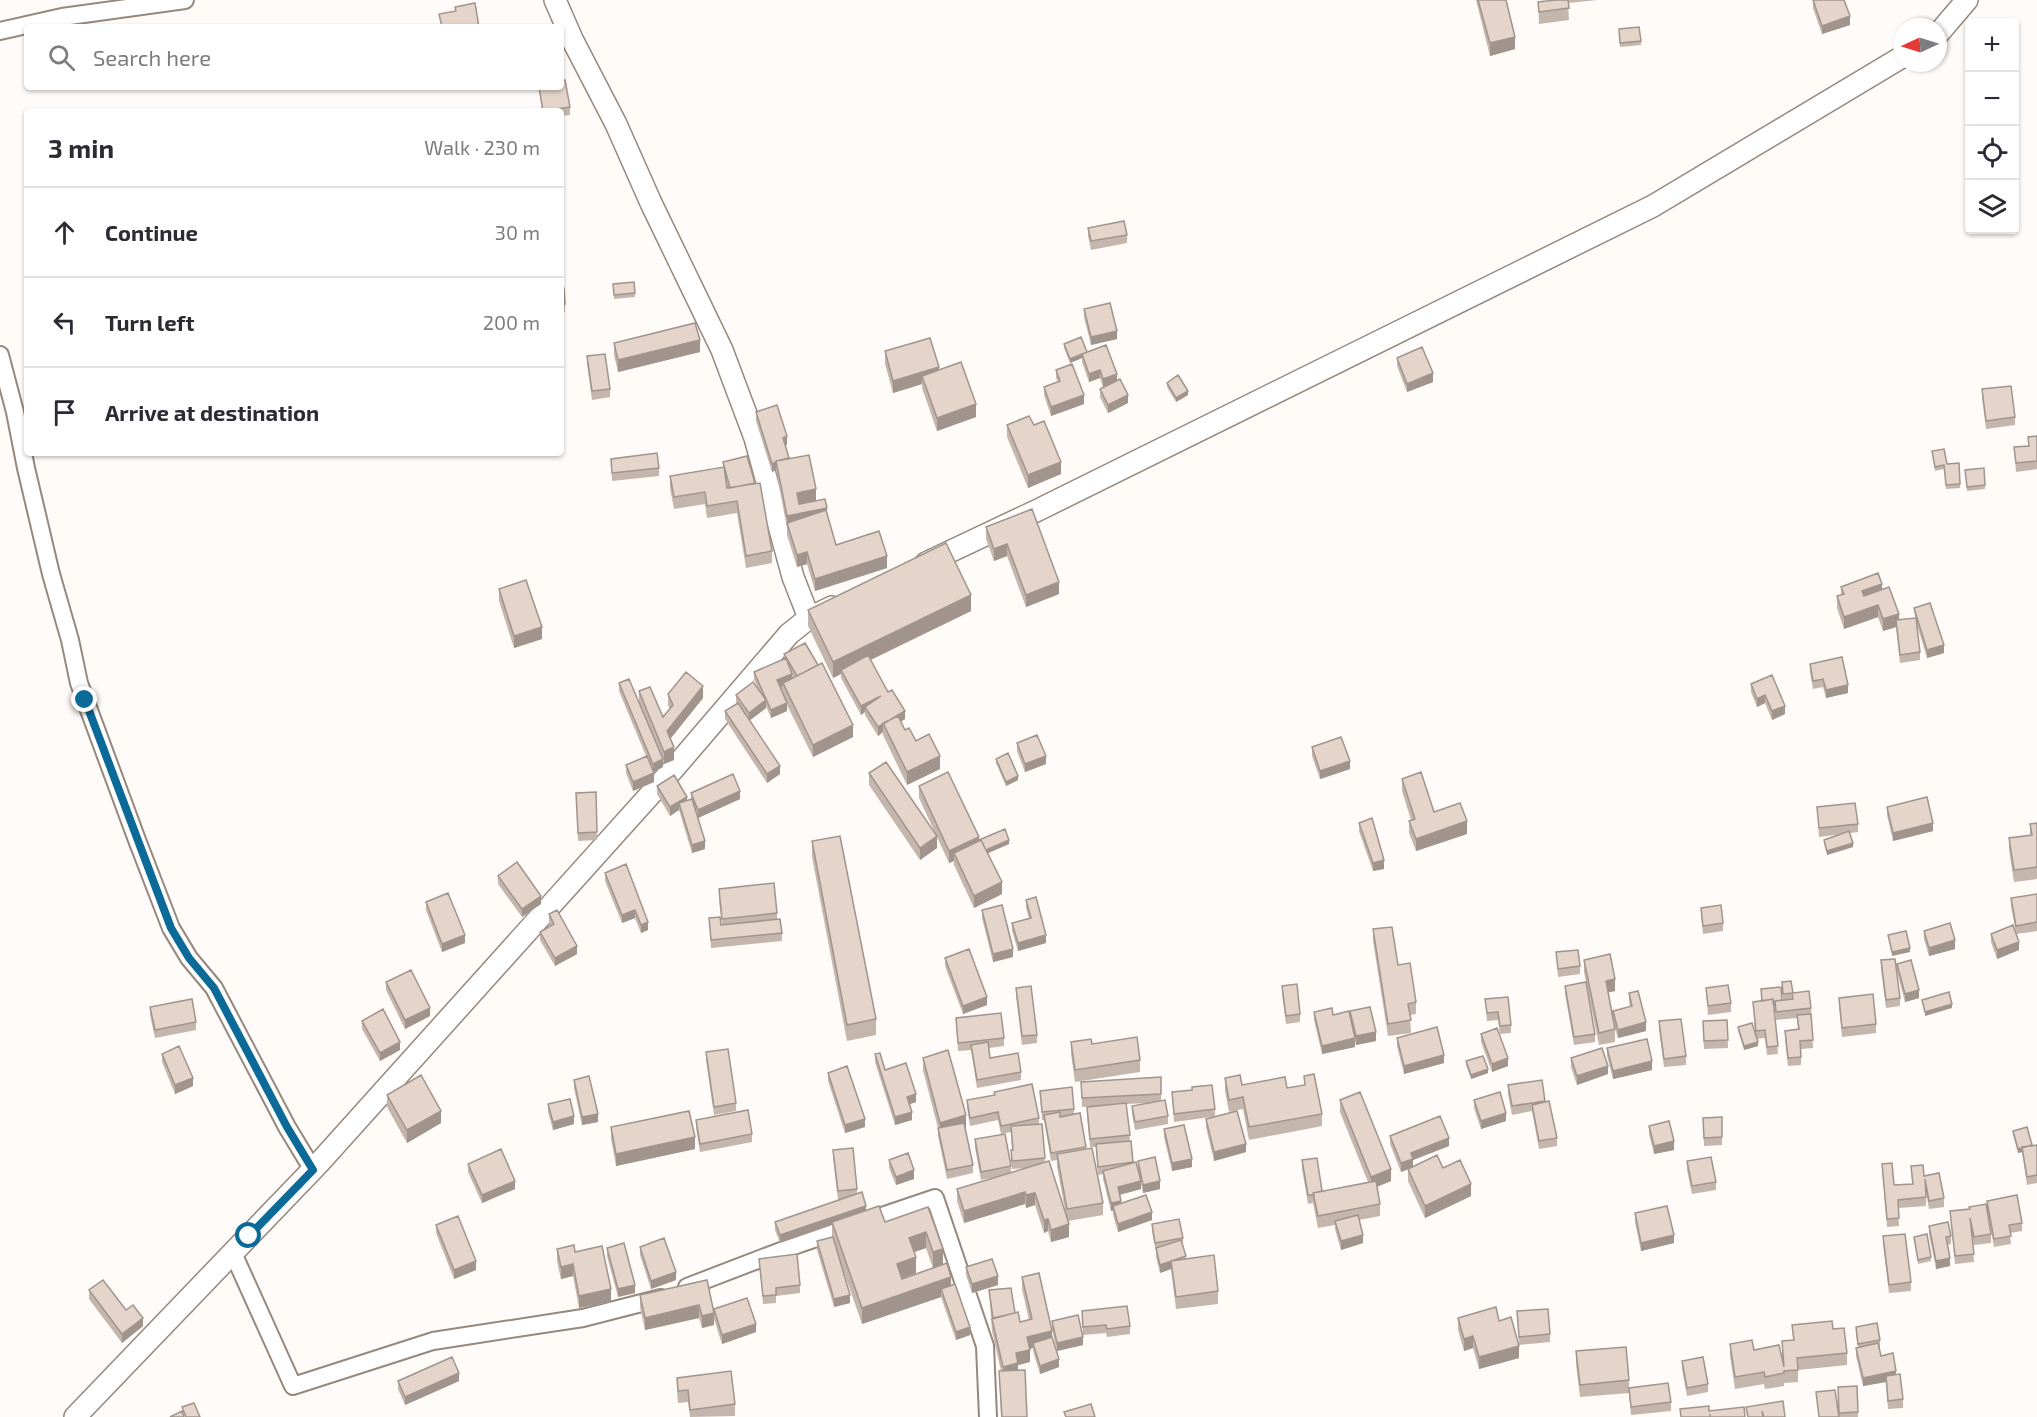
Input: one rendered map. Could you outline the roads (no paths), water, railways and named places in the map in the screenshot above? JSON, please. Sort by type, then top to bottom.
[{"type":"main road","points":[[555,0],[722,350],[755,438],[793,578],[808,618]]},
{"type":"main road","points":[[1947,23],[1967,0]]},
{"type":"main road","points":[[913,569],[1038,510],[1653,206],[1893,62]]},
{"type":"main road","points":[[75,1417],[313,1170],[676,766],[789,634],[808,618],[850,598]]},
{"type":"street","points":[[31,24],[62,17],[185,0]]},
{"type":"street","points":[[0,31],[24,26]]},
{"type":"street","points":[[0,354],[51,574],[70,640],[78,683],[137,840],[171,928],[189,958],[214,988],[282,1117],[313,1170]]},
{"type":"street","points":[[233,1253],[294,1386],[433,1341],[583,1318],[661,1298],[799,1244],[935,1197],[985,1346],[988,1417]]}]
